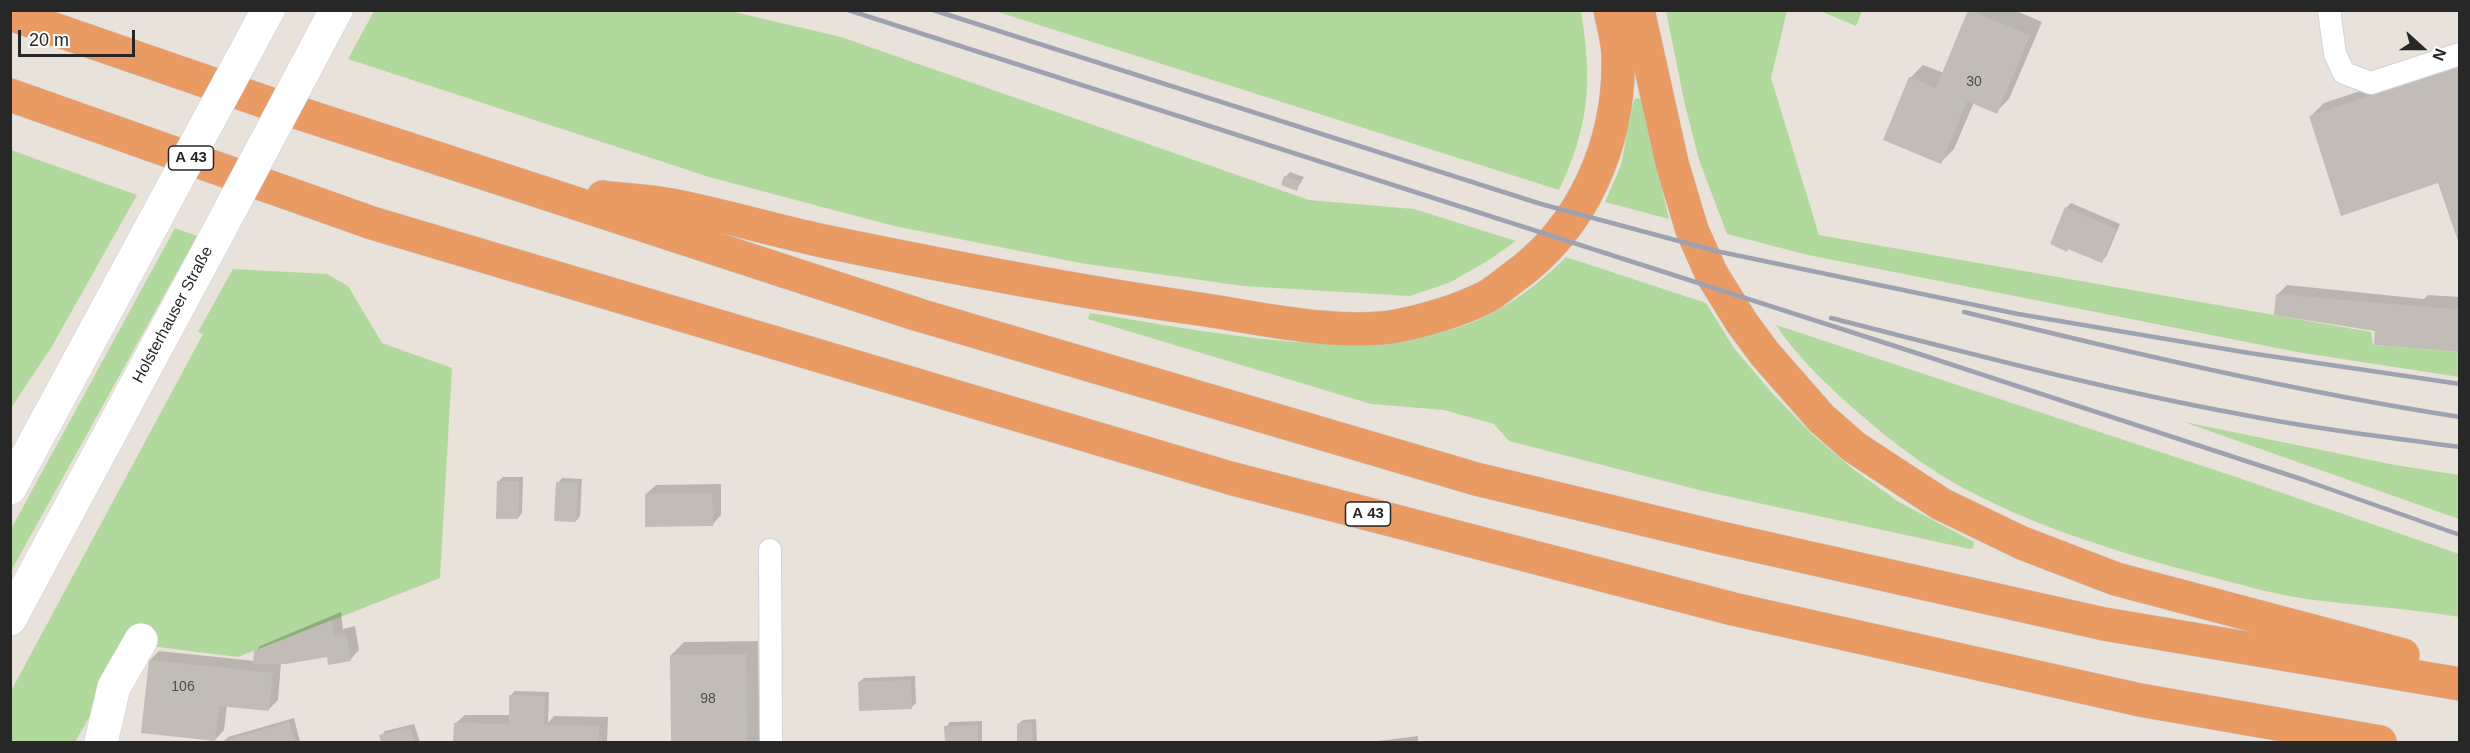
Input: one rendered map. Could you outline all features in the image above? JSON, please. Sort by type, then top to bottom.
[{"type":"highway","points":[[524,187],[671,205],[823,241],[1002,278],[1152,303],[1311,325],[1361,328],[1396,326],[1440,314],[1486,297],[1524,270],[1554,243],[1585,198],[1597,173],[1607,143],[1613,113],[1618,52],[1610,10]]},
{"type":"highway","points":[[1638,10],[1672,164],[1692,230],[1711,273],[1765,354],[1821,418],[1854,447],[1941,504],[2043,551],[2116,579],[2406,656],[2460,680]]},
{"type":"highway","points":[[10,14],[274,105],[919,315],[1476,479],[1732,541],[2104,624],[2460,684]]},
{"type":"highway","name":"A 43","points":[[10,94],[372,223],[1230,478],[1733,609],[2140,700],[2380,742]]},
{"type":"main road","points":[[10,488],[268,10]]},
{"type":"main road","name":"Holsterhauser Straße","points":[[10,619],[336,10]]},
{"type":"main road","points":[[101,742],[114,687],[141,640]]},
{"type":"lane","points":[[2329,10],[2335,54],[2344,73],[2371,83],[2460,54]]},
{"type":"lane","points":[[770,550],[771,742]]},
{"type":"green space","points":[[374,11],[730,11],[841,37],[1309,200],[1414,209],[1516,241],[1451,282],[1410,296],[1243,286],[1080,263],[894,226],[709,177],[348,59]]},
{"type":"green space","points":[[995,11],[1581,11],[1587,59],[1586,102],[1577,144],[1559,190]]},
{"type":"green space","points":[[1666,11],[1787,11],[1771,78],[1819,235],[2371,332],[2373,345],[2459,352],[2459,377],[2297,352],[1808,255],[1727,234],[1699,160]]},
{"type":"green space","points":[[1820,11],[1862,11],[1856,26]]},
{"type":"green space","points":[[1638,98],[1641,99],[1669,219],[1605,202],[1621,165],[1633,103]]},
{"type":"green space","points":[[11,150],[137,195],[51,348],[11,408]]},
{"type":"green space","points":[[175,228],[197,236],[11,571],[11,529]]},
{"type":"green space","points":[[1566,257],[1706,303],[1734,348],[1771,392],[1812,434],[1853,469],[1899,502],[1974,542],[1973,548],[1703,491],[1509,441],[1494,424],[1444,410],[1371,404],[1088,319],[1090,313],[1226,334],[1321,343],[1368,343],[1413,338],[1456,328],[1487,316],[1529,290]]},
{"type":"green space","points":[[233,269],[327,274],[348,286],[382,343],[452,368],[440,578],[238,657],[150,646],[109,669],[90,716],[75,742],[11,742],[11,691],[203,334],[198,332]]},
{"type":"green space","points":[[1776,325],[2239,478],[2459,554],[2459,617],[2307,599],[2265,591],[2102,546],[2009,510],[1951,481],[1884,434],[1818,375],[1791,346]]},
{"type":"green space","points":[[2184,422],[2395,465],[2459,475],[2459,519]]},
{"type":"building","points":[[1968,10],[2030,35],[1997,114],[1967,101],[1941,164],[1883,140],[1909,77],[1936,88]]},
{"type":"building","points":[[2460,66],[2460,247],[2438,183],[2341,216],[2309,116]]},
{"type":"building","points":[[1284,176],[1300,181],[1297,191],[1281,185]]},
{"type":"building","points":[[2065,207],[2116,229],[2102,263],[2050,244]]},
{"type":"building","points":[[2276,294],[2460,310],[2460,352],[2374,345],[2375,331],[2274,315]]},
{"type":"building","points":[[497,481],[519,481],[518,519],[496,519]]},
{"type":"building","points":[[556,482],[578,483],[576,522],[554,521]]},
{"type":"building","points":[[712,493],[713,526],[645,527],[645,494]]},
{"type":"building","points":[[332,620],[334,637],[346,634],[351,661],[328,665],[327,657],[286,664],[253,664],[254,651]]},
{"type":"building","points":[[746,654],[747,742],[671,742],[670,655]]},
{"type":"building","points":[[149,660],[273,673],[269,711],[219,706],[215,741],[141,733]]},
{"type":"building","points":[[911,680],[912,709],[859,711],[858,682]]},
{"type":"building","points":[[509,695],[545,696],[544,725],[599,726],[599,742],[453,742],[454,723],[509,724]]},
{"type":"building","points":[[289,722],[295,742],[219,742]]},
{"type":"building","points":[[1032,723],[1033,742],[1017,742],[1017,724]]},
{"type":"building","points":[[978,725],[978,742],[945,742],[944,726]]},
{"type":"building","points":[[410,727],[414,742],[381,742],[379,735]]},
{"type":"railway","points":[[848,10],[1904,349],[2304,480],[2460,535]]},
{"type":"railway","points":[[933,10],[1541,204],[1716,251],[2018,314],[2249,353],[2460,384]]},
{"type":"railway","points":[[1964,312],[2272,383],[2460,417]]},
{"type":"railway","points":[[1831,318],[2032,369],[2183,403],[2318,428],[2460,447]]}]
